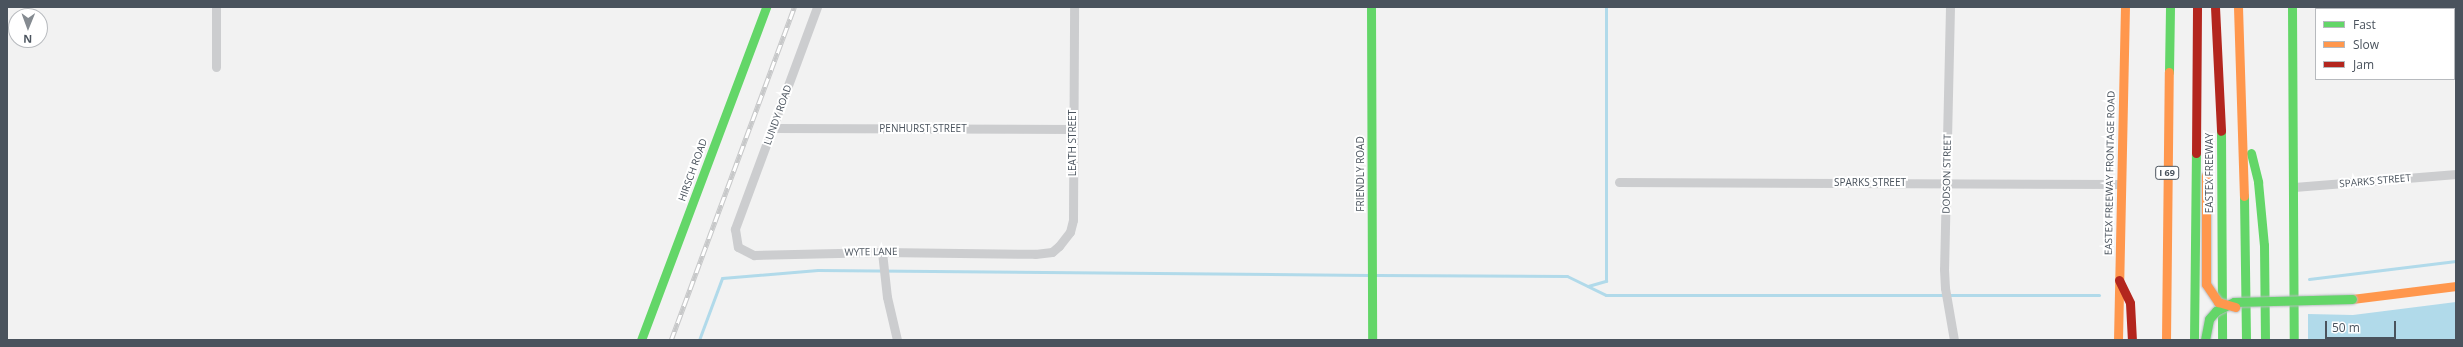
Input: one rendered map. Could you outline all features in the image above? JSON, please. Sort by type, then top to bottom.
[{"type":"main road","name":"HIRSCH ROAD","points":[[642,340],[766,7]]},
{"type":"main road","name":"FRIENDLY ROAD","points":[[1371,7],[1372,340]]},
{"type":"main road","name":"EASTEX FREEWAY FRONTAGE ROAD","points":[[2118,340],[2125,7]]},
{"type":"main road","name":"I 69","points":[[2166,340],[2170,7]]},
{"type":"main road","points":[[2194,340],[2197,7]]},
{"type":"main road","points":[[2203,7],[2214,282],[2223,294],[2244,305]]},
{"type":"main road","points":[[2210,7],[2210,117]]},
{"type":"main road","name":"EASTEX FREEWAY","points":[[2215,7],[2222,146],[2222,340]]},
{"type":"main road","points":[[2238,7],[2243,124],[2246,340]]},
{"type":"main road","points":[[2292,7],[2294,340]]},
{"type":"main road","points":[[2243,124],[2258,182],[2264,245],[2265,340]]},
{"type":"main road","points":[[2209,174],[2206,284],[2215,298],[2225,305],[2300,302],[2352,302],[2456,294]]},
{"type":"main road","points":[[2119,280],[2130,303],[2132,340]]},
{"type":"main road","points":[[2352,302],[2456,286]]},
{"type":"main road","points":[[2204,340],[2209,319],[2225,305]]},
{"type":"main road","points":[[2212,340],[2220,318],[2226,313],[2244,305]]},
{"type":"street","points":[[216,7],[216,67]]},
{"type":"street","name":"LUNDY ROAD","points":[[738,222],[817,7]]},
{"type":"street","name":"LEATH STREET","points":[[1032,254],[1052,252],[1064,242],[1070,232],[1073,220],[1074,7]]},
{"type":"street","name":"DODSON STREET","points":[[1950,7],[1944,276],[1954,340]]},
{"type":"street","name":"PENHURST STREET","points":[[772,128],[1073,129]]},
{"type":"street","name":"SPARKS STREET","points":[[2294,187],[2456,174]]},
{"type":"street","name":"SPARKS STREET","points":[[1619,182],[2121,184]]},
{"type":"street","name":"WYTE LANE","points":[[738,222],[735,228],[738,247],[754,255],[882,252],[1032,254]]},
{"type":"street","points":[[882,252],[886,284],[897,340]]},
{"type":"water","points":[[2456,302],[2456,340],[2308,340],[2308,314],[2353,315]]},
{"type":"waterway","points":[[1588,286],[1606,281],[1606,7]]},
{"type":"waterway","points":[[2309,279],[2456,261]]},
{"type":"waterway","points":[[699,340],[722,278],[818,270],[1368,275]]},
{"type":"waterway","points":[[1376,275],[1567,276],[1606,295],[2099,295]]},
{"type":"railway","points":[[671,340],[794,7]]},
{"type":"traffic: fast","points":[[641,340],[766,7]]},
{"type":"traffic: fast","points":[[1371,7],[1372,340]]},
{"type":"traffic: fast","points":[[2169,72],[2170,7]]},
{"type":"traffic: fast","points":[[2292,7],[2294,340]]},
{"type":"traffic: fast","points":[[2221,131],[2222,340]]},
{"type":"traffic: fast","points":[[2194,340],[2196,153]]},
{"type":"traffic: fast","points":[[2251,153],[2258,182],[2264,245],[2265,340]]},
{"type":"traffic: fast","points":[[2244,196],[2246,340]]},
{"type":"traffic: fast","points":[[2205,340],[2209,319],[2216,311],[2234,302],[2352,299]]},
{"type":"traffic: slow","points":[[2118,340],[2125,7]]},
{"type":"traffic: slow","points":[[2238,7],[2244,196]]},
{"type":"traffic: slow","points":[[2166,340],[2169,72]]},
{"type":"traffic: slow","points":[[2206,176],[2206,284],[2218,302],[2235,307]]},
{"type":"traffic: slow","points":[[2352,299],[2456,286]]},
{"type":"traffic: jam","points":[[2196,153],[2197,7]]},
{"type":"traffic: jam","points":[[2215,7],[2221,131]]},
{"type":"traffic: jam","points":[[2119,280],[2130,303],[2132,340]]}]
